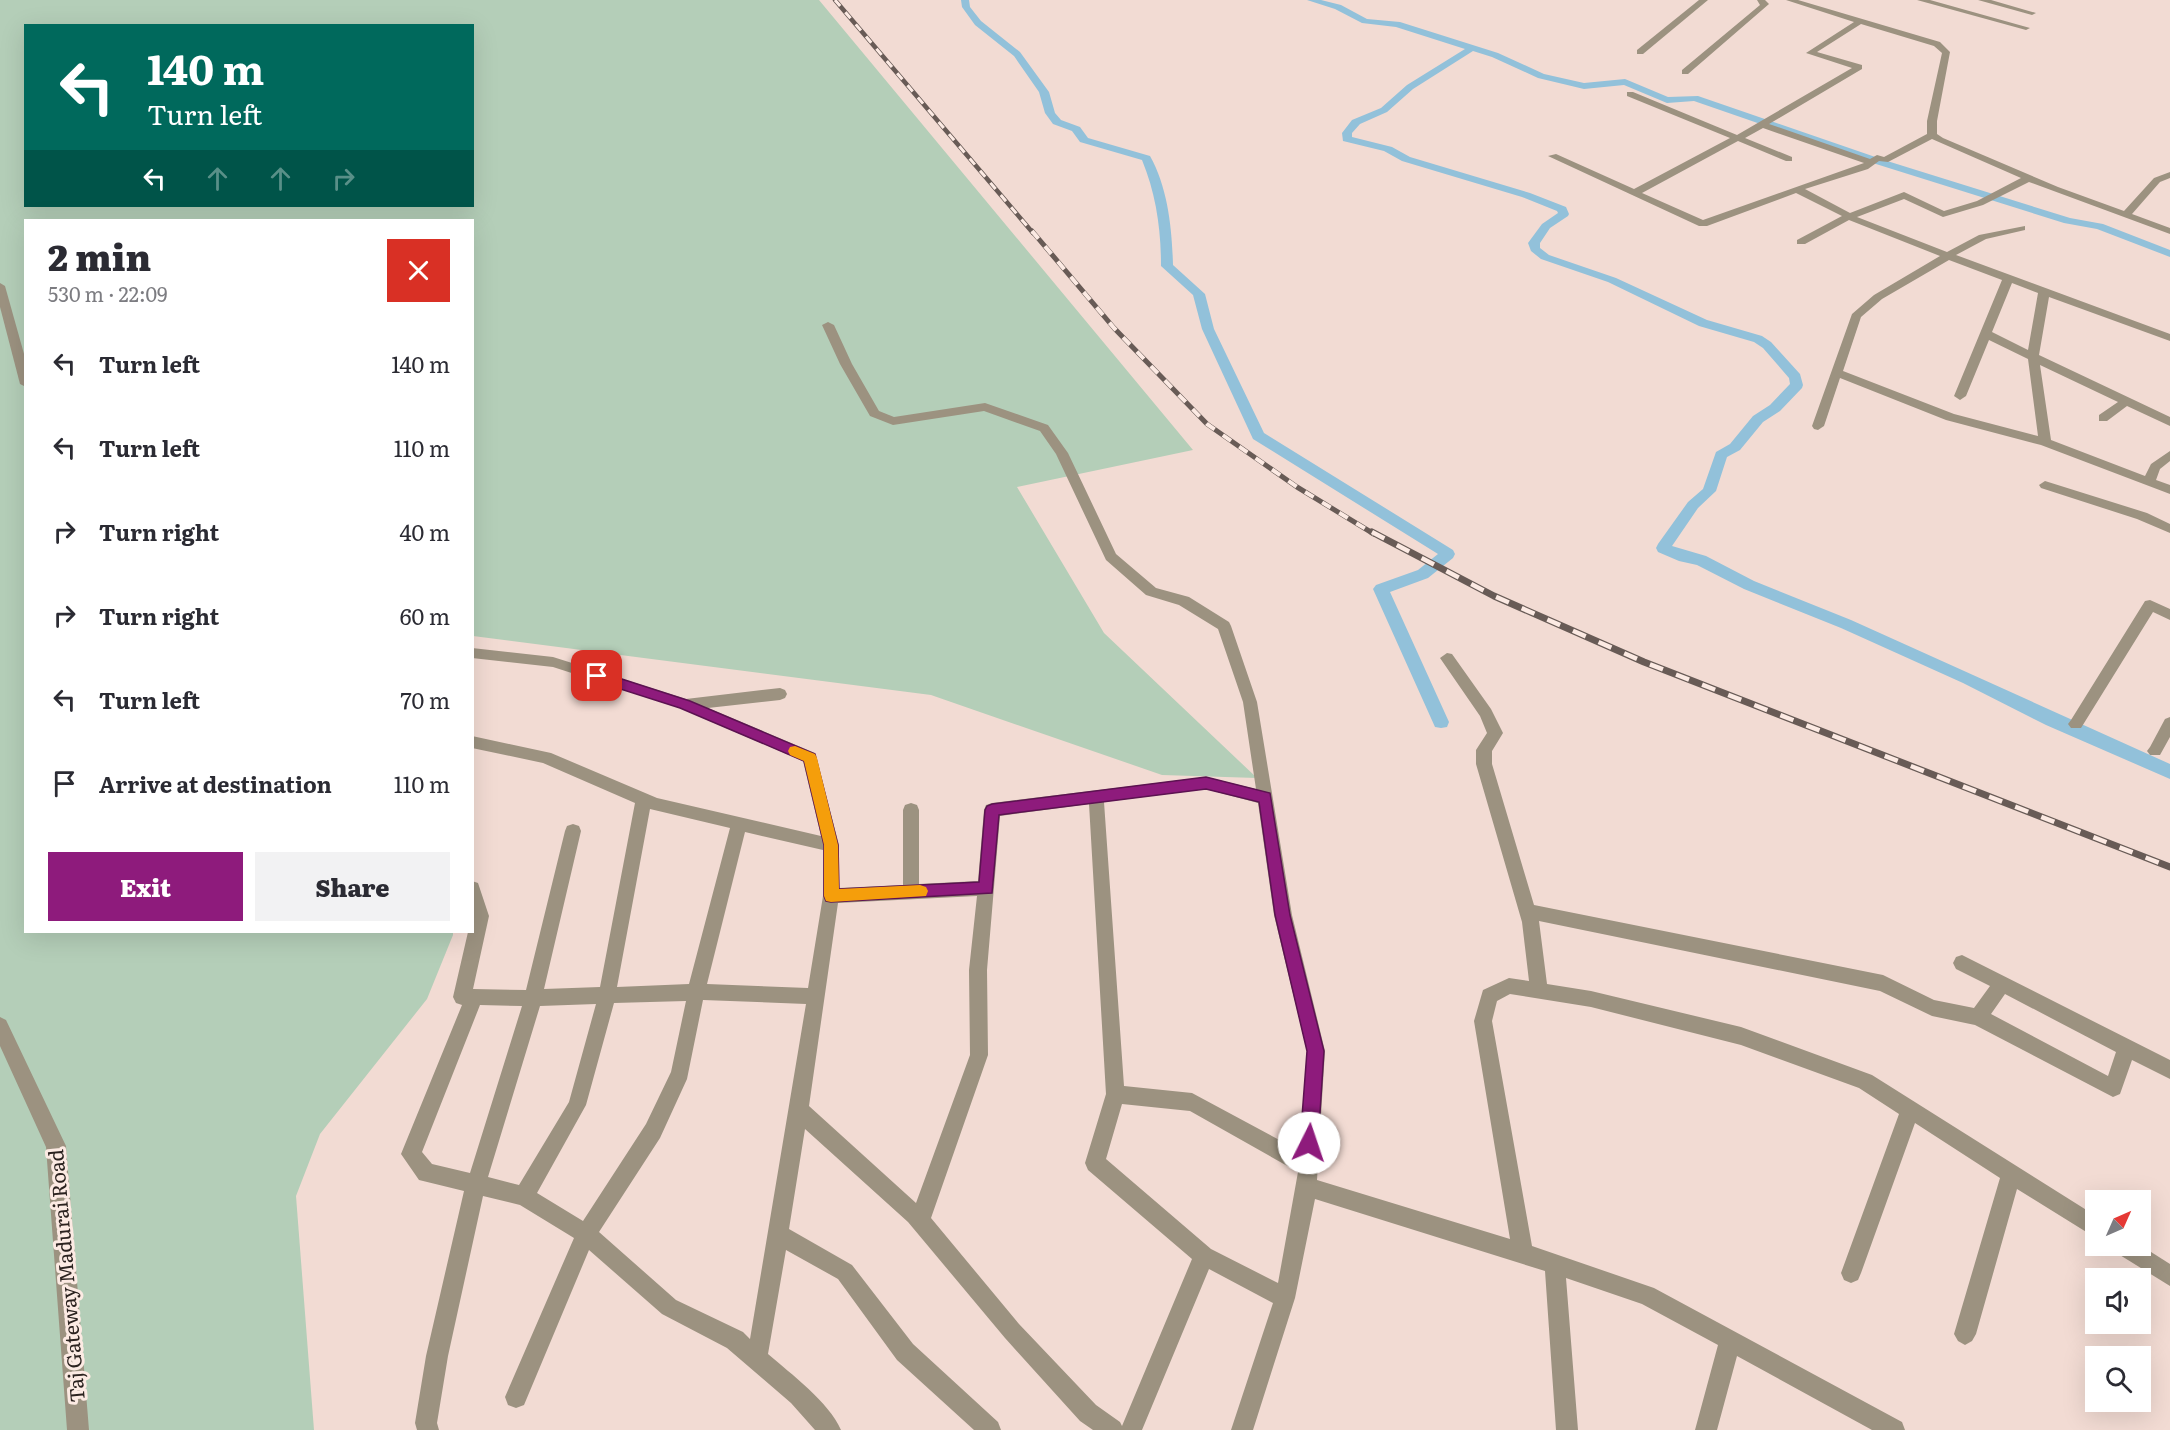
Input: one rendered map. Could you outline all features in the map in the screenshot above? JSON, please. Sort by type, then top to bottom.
[{"type":"street","points":[[1640,52],[1704,0]]},
{"type":"street","points":[[1685,72],[1763,8],[1765,4],[1761,0]]},
{"type":"street","points":[[1790,0],[1937,44],[1946,52],[1932,122],[1932,135]]},
{"type":"street","points":[[1921,0],[2026,28]]},
{"type":"street","points":[[1982,0],[1997,2],[2031,13]]},
{"type":"street","points":[[1970,13],[1997,2]]},
{"type":"street","points":[[1634,193],[1761,124],[1858,67],[1810,53],[1860,21]]},
{"type":"street","points":[[1630,94],[1790,159]]},
{"type":"street","points":[[1761,124],[1874,160],[1885,160],[1932,135]]},
{"type":"street","points":[[1932,135],[2029,178],[2170,231]]},
{"type":"street","points":[[1553,156],[1703,224],[1797,189],[1865,167],[1874,160]]},
{"type":"street","points":[[2126,215],[2157,180],[2170,175]]},
{"type":"street","points":[[1801,242],[1848,215],[1904,195],[1943,214],[1980,202],[2029,178]]},
{"type":"street","points":[[1797,189],[1868,226],[2170,338]]},
{"type":"street","points":[[1818,426],[1857,316],[1878,297],[1983,237],[2021,228]]},
{"type":"street","points":[[1960,396],[2008,279]]},
{"type":"street","points":[[0,286],[24,376]]},
{"type":"street","points":[[2044,292],[2033,357],[2045,442]]},
{"type":"street","points":[[828,325],[846,364],[874,413],[893,421],[985,407],[1044,428],[1062,453],[1111,557],[1151,592],[1184,601],[1224,626],[1250,702],[1283,915],[1316,1051],[1307,1187],[1284,1298],[1242,1430]]},
{"type":"street","points":[[1986,334],[2170,422]]},
{"type":"street","points":[[1837,373],[1950,417],[2045,442],[2170,490]]},
{"type":"street","points":[[2103,418],[2127,401]]},
{"type":"street","points":[[2150,482],[2155,467],[2170,454]]},
{"type":"street","points":[[2045,485],[2142,516],[2170,529]]},
{"type":"street","points":[[2076,724],[2150,605],[2170,615]]},
{"type":"street","points":[[474,653],[553,662],[685,704],[810,758],[831,845],[831,896],[799,1110],[757,1358]]},
{"type":"street","points":[[1447,658],[1492,724],[1495,733],[1484,750],[1484,764],[1528,911],[1539,991]]},
{"type":"street","points":[[685,704],[780,694]]},
{"type":"street","points":[[2155,751],[2170,723]]},
{"type":"street","points":[[474,742],[546,758],[644,799],[831,845]]},
{"type":"street","points":[[920,1221],[979,1054],[978,970],[992,810],[1206,783],[1265,798]]},
{"type":"street","points":[[1096,797],[1115,1094],[1095,1163],[1204,1256],[1284,1298]]},
{"type":"street","points":[[524,1196],[577,1105],[607,995],[644,799]]},
{"type":"street","points":[[910,810],[910,892]]},
{"type":"street","points":[[516,1397],[586,1234],[653,1131],[680,1073],[696,992],[739,824]]},
{"type":"street","points":[[428,1430],[426,1423],[437,1356],[476,1184],[533,998],[573,831]]},
{"type":"street","points":[[831,896],[986,888]]},
{"type":"street","points":[[474,895],[480,916],[462,997],[533,998],[696,992],[816,996]]},
{"type":"street","points":[[1528,911],[1883,983],[1932,1008],[1978,1017],[2113,1088],[2127,1048]]},
{"type":"street","points":[[1962,963],[2170,1070]]},
{"type":"street","points":[[1978,1017],[2002,984]]},
{"type":"street","points":[[1523,1253],[1483,1021],[1489,996],[1509,986],[1591,999],[1741,1036],[1865,1081],[2085,1221]]},
{"type":"street","points":[[474,997],[411,1154],[426,1173],[524,1196],[586,1234],[669,1307],[735,1340],[799,1395],[830,1430]]},
{"type":"street","name":"Taj Gateway Madurai Road","points":[[0,1026],[56,1146],[78,1430]]},
{"type":"street","points":[[1115,1094],[1192,1102],[1307,1166]]},
{"type":"street","points":[[799,1110],[920,1221],[1020,1339],[1088,1413],[1112,1430]]},
{"type":"street","points":[[1851,1273],[1910,1110]]},
{"type":"street","points":[[1965,1334],[2011,1174]]},
{"type":"street","points":[[1307,1187],[1523,1253],[1647,1295],[1894,1430]]},
{"type":"street","points":[[778,1234],[845,1272],[905,1352],[990,1430]]},
{"type":"street","points":[[1131,1430],[1204,1256]]},
{"type":"street","points":[[2139,1256],[2170,1276]]},
{"type":"street","points":[[1556,1264],[1567,1430]]},
{"type":"street","points":[[1706,1430],[1730,1341]]},
{"type":"green space","points":[[0,0],[819,0],[1193,450],[1017,487],[1104,633],[1257,778],[1162,775],[931,695],[474,636],[474,219],[24,219],[24,933],[453,933],[427,999],[320,1134],[296,1196],[314,1430],[0,1430]]},
{"type":"waterway","points":[[965,0],[966,7],[978,23],[1017,54],[1044,92],[1050,113],[1057,122],[1076,129],[1084,140],[1146,158],[1156,183],[1162,211],[1167,266],[1199,294],[1208,329],[1258,436],[1448,554],[1423,574],[1381,589],[1441,722]]},
{"type":"waterway","points":[[1311,0],[1338,7],[1365,21],[1397,24],[1472,48]]},
{"type":"waterway","points":[[1472,48],[1495,55],[1541,76],[1584,86],[1625,82],[1667,100],[1695,98],[1880,162],[2068,221],[2099,226],[2170,254]]},
{"type":"waterway","points":[[1472,48],[1410,87],[1384,110],[1356,122],[1347,133],[1347,139],[1388,149],[1406,159],[1526,195],[1562,209],[1564,214],[1546,226],[1534,243],[1535,249],[1545,257],[1612,280],[1703,323],[1758,339],[1767,345],[1795,377],[1797,385],[1775,408],[1758,419],[1735,447],[1721,455],[1709,491],[1693,505],[1663,548],[1684,557],[1701,560],[1749,585],[1846,624],[2170,772]]},
{"type":"railway","points":[[835,0],[1033,233]]},
{"type":"railway","points":[[1032,231],[1114,328],[1207,424],[1297,487],[1374,534]]},
{"type":"railway","points":[[1372,532],[1494,596],[1644,662],[2170,867]]},
{"type":"slow traffic","points":[[795,751],[810,758],[831,845],[831,896],[920,891]]},
{"type":"route","points":[[597,676],[685,704],[810,758],[831,845],[831,896],[986,888],[992,810],[1206,783],[1265,798],[1283,915],[1316,1051],[1309,1143]]}]
